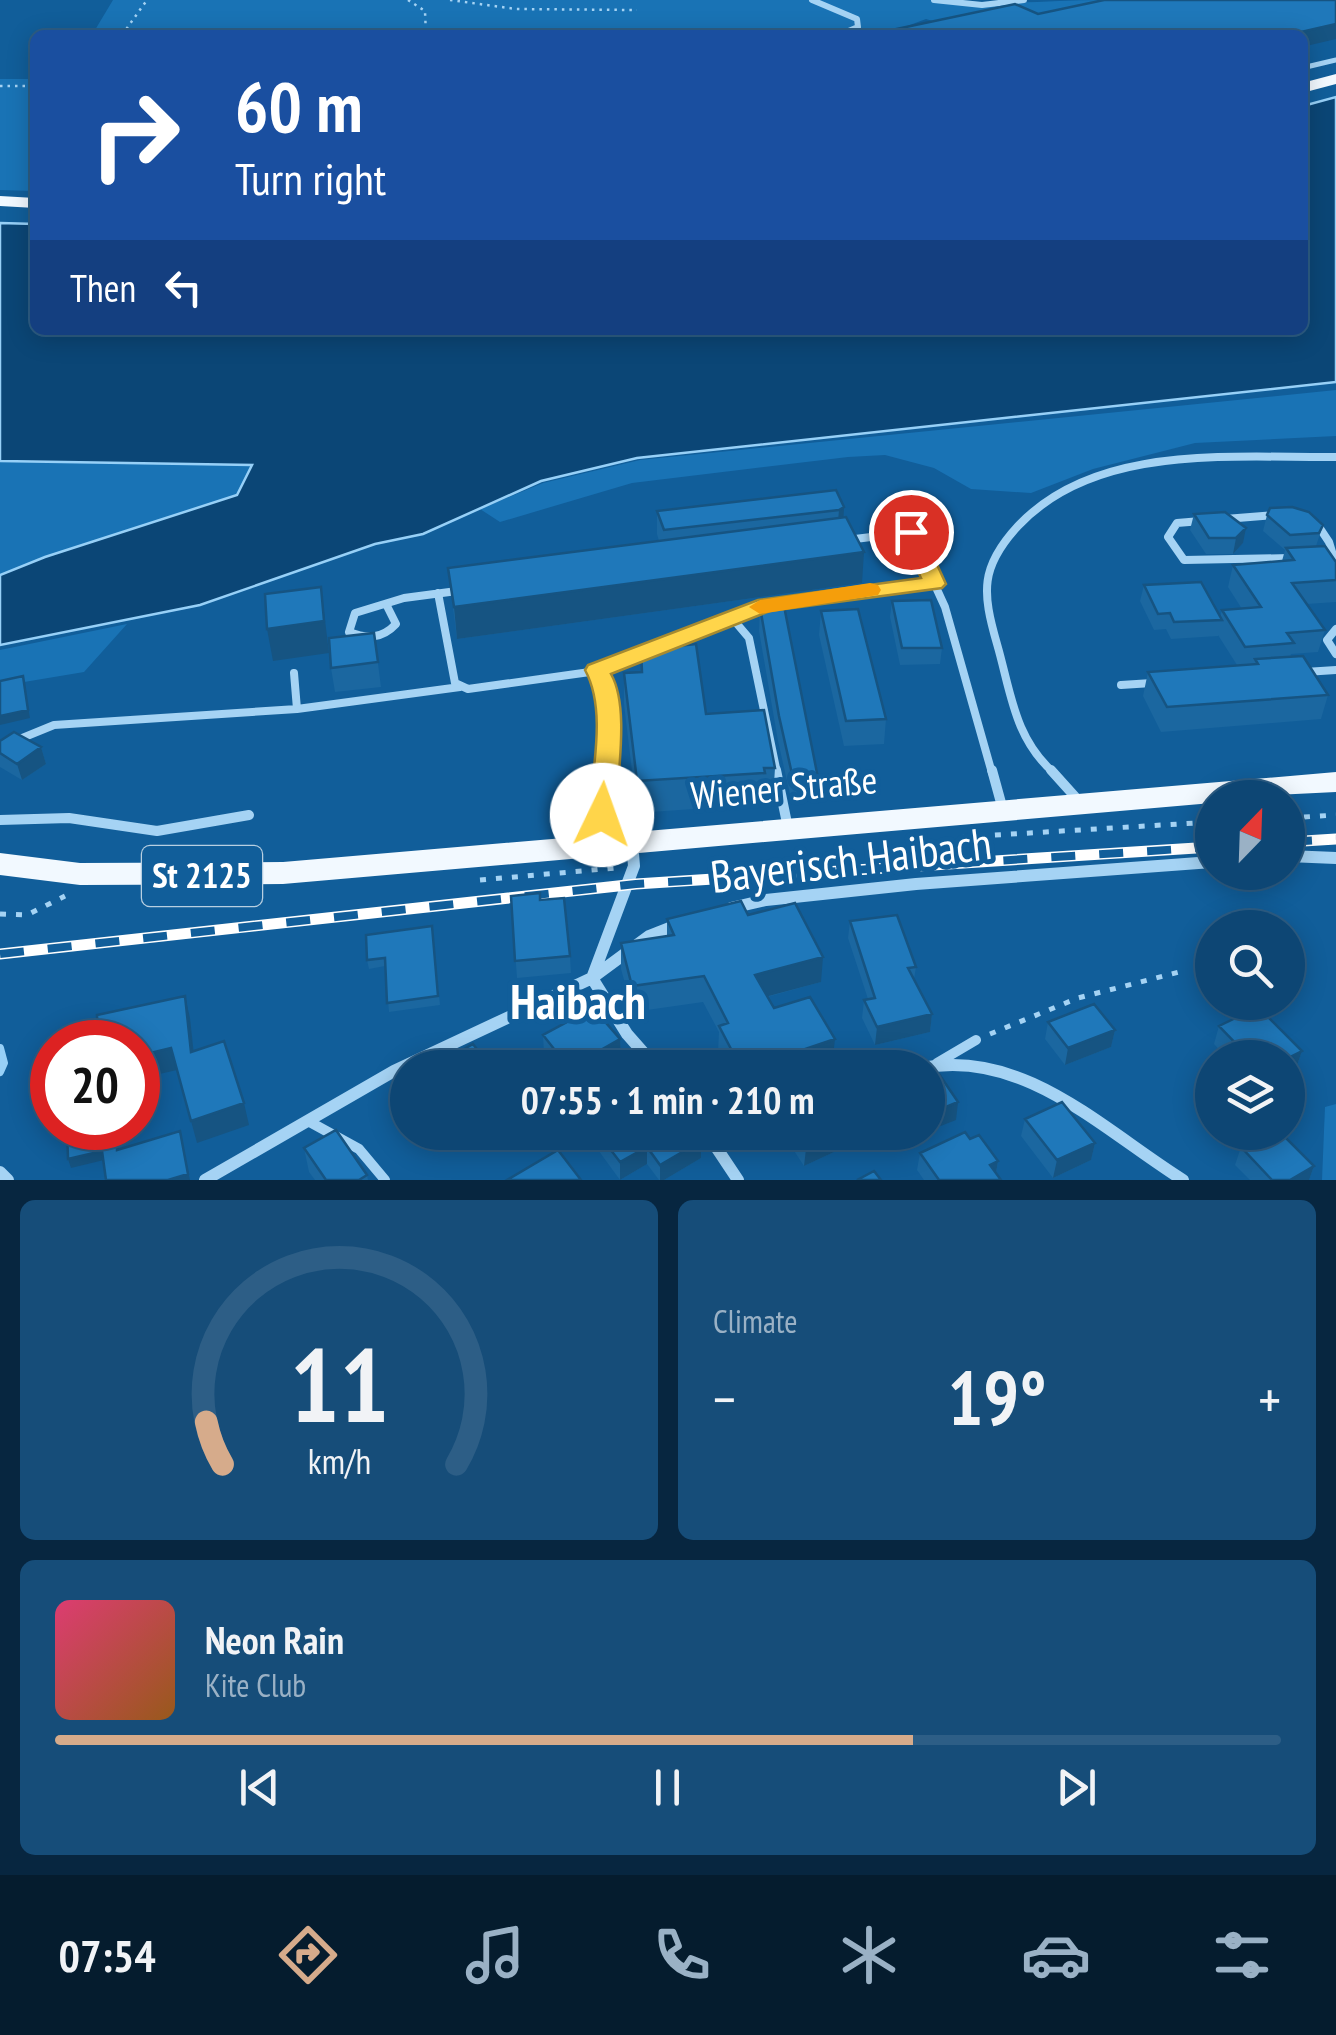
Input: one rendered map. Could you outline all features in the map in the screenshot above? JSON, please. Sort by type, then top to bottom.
[{"type":"main road","points":[[1308,86],[1336,79]]},
{"type":"main road","points":[[0,201],[30,204]]},
{"type":"main road","name":"Wiener Straße","points":[[0,864],[80,874],[283,873],[1336,782]]},
{"type":"street","points":[[812,0],[857,20],[858,27],[851,30]]},
{"type":"street","points":[[934,0],[982,5],[1024,0]]},
{"type":"street","points":[[618,842],[634,866],[592,978],[641,1050]]},
{"type":"street","points":[[1305,857],[1336,858]]},
{"type":"street","name":"Bayerisch Haibach","points":[[719,910],[766,900],[916,884],[1195,863]]},
{"type":"street","name":"Bayerisch Haibach","points":[[205,1180],[394,1072],[592,978],[648,936],[686,922]]},
{"type":"street","points":[[945,1064],[966,1061],[1000,1066],[1042,1087],[1142,1157],[1183,1180]]},
{"type":"street","points":[[718,1150],[738,1180]]},
{"type":"street","points":[[0,1172],[8,1180]]},
{"type":"lane","points":[[1308,67],[1336,60]]},
{"type":"lane","points":[[1080,804],[1070,783],[1042,767],[1022,735],[985,596],[988,565],[1018,522],[1048,496],[1121,469],[1160,462],[1336,457]]},
{"type":"lane","points":[[1293,514],[1177,523],[1168,537],[1184,560],[1293,557]]},
{"type":"lane","points":[[1304,518],[1316,523],[1336,565]]},
{"type":"lane","points":[[836,541],[911,532],[946,607],[1003,810]]},
{"type":"lane","points":[[1313,556],[1333,555]]},
{"type":"lane","points":[[0,747],[54,726],[297,709],[597,670],[766,604],[934,584]]},
{"type":"lane","points":[[386,604],[396,624],[388,632],[376,638],[349,632],[355,612],[386,604],[476,588]]},
{"type":"lane","points":[[438,594],[455,683],[460,687]]},
{"type":"lane","points":[[732,618],[749,638],[788,828]]},
{"type":"lane","points":[[1336,629],[1327,640],[1336,654]]},
{"type":"lane","points":[[597,670],[606,686],[618,842]]},
{"type":"lane","points":[[1297,673],[1336,670]]},
{"type":"lane","points":[[294,673],[297,709]]},
{"type":"lane","points":[[1122,686],[1160,683]]},
{"type":"lane","points":[[0,820],[70,818],[157,831],[249,815]]},
{"type":"lane","points":[[945,1057],[976,1040]]},
{"type":"lane","points":[[308,1121],[359,1149],[385,1180]]},
{"type":"path","points":[[126,30],[147,0]]},
{"type":"path","points":[[408,0],[425,11],[426,30]]},
{"type":"path","points":[[450,0],[516,8],[637,10]]},
{"type":"path","points":[[0,86],[30,85]]},
{"type":"path","points":[[1305,817],[1336,815]]},
{"type":"path","points":[[0,914],[37,912],[72,888]]},
{"type":"path","points":[[976,1040],[1078,998],[1179,972]]},
{"type":"shaded area","points":[[113,0],[1102,0],[1021,19],[943,24],[926,19],[896,30],[95,30]]},
{"type":"shaded area","points":[[0,79],[30,79],[30,191],[0,190]]},
{"type":"shaded area","points":[[1336,97],[1336,382],[637,458],[541,481],[423,534],[375,544],[200,605],[0,645],[0,575],[237,495],[252,465],[0,461],[0,223],[30,224],[30,335],[1308,335],[1308,105]]},
{"type":"shaded area","points":[[1336,390],[1336,436],[1195,443],[1093,469],[1031,493],[971,489],[934,468],[885,455],[632,483],[500,522],[480,509],[543,483],[640,460]]},
{"type":"shaded area","points":[[0,461],[253,465],[237,495],[0,575]]},
{"type":"shaded area","points":[[127,624],[84,672],[0,686],[0,650]]},
{"type":"shaded area","points":[[1336,1104],[1336,1180],[1322,1180],[1325,1107]]},
{"type":"building","points":[[1104,0],[1336,0],[1336,24],[1308,30],[892,30],[1015,4],[1038,14]]},
{"type":"building","points":[[836,490],[844,507],[839,510],[664,530],[657,511]]},
{"type":"building","points":[[1292,507],[1309,512],[1323,525],[1319,533],[1290,535],[1267,515],[1270,508]]},
{"type":"building","points":[[1225,512],[1246,528],[1236,538],[1209,538],[1194,514]]},
{"type":"building","points":[[846,517],[864,552],[454,607],[448,568]]},
{"type":"building","points":[[1325,546],[1336,562],[1336,580],[1292,583],[1325,630],[1287,633],[1294,643],[1245,647],[1222,610],[1261,607],[1233,565],[1294,560],[1286,548]]},
{"type":"building","points":[[1201,582],[1222,620],[1174,622],[1170,613],[1158,614],[1144,585]]},
{"type":"building","points":[[321,587],[324,621],[267,629],[265,594]]},
{"type":"building","points":[[931,600],[942,648],[902,648],[892,601]]},
{"type":"building","points":[[784,606],[817,773],[792,774],[779,716],[760,607]]},
{"type":"building","points":[[858,609],[886,719],[846,721],[821,611]]},
{"type":"building","points":[[374,633],[378,662],[331,668],[329,638]]},
{"type":"building","points":[[696,644],[706,714],[764,710],[775,768],[764,768],[765,773],[637,781],[624,673],[642,672],[641,650]]},
{"type":"building","points":[[1303,656],[1328,695],[1167,707],[1148,672],[1258,664],[1255,659]]},
{"type":"building","points":[[23,676],[28,710],[0,716],[0,681]]},
{"type":"building","points":[[14,732],[41,747],[17,764],[0,753],[0,741]]},
{"type":"building","points":[[540,893],[540,900],[564,898],[570,956],[515,961],[511,896]]},
{"type":"building","points":[[741,901],[748,915],[795,903],[823,957],[755,975],[774,1008],[810,997],[835,1039],[802,1050],[732,1050],[719,1026],[728,1023],[704,976],[632,986],[621,943],[674,935],[667,919]]},
{"type":"building","points":[[897,915],[916,967],[908,968],[932,1014],[877,1027],[864,1000],[875,998],[850,921]]},
{"type":"building","points":[[432,926],[438,996],[387,1003],[385,958],[367,960],[366,935]]},
{"type":"building","points":[[185,996],[191,1052],[224,1041],[244,1103],[191,1121],[171,1048],[160,1051],[160,1020],[97,1020],[97,1015]]},
{"type":"building","points":[[1094,1004],[1115,1030],[1068,1048],[1048,1022]]},
{"type":"building","points":[[593,1008],[620,1039],[601,1050],[555,1050],[543,1035]]},
{"type":"building","points":[[1231,1020],[1271,1020],[1291,1040],[1233,1040],[1219,1026]]},
{"type":"building","points":[[945,1083],[958,1102],[945,1107]]},
{"type":"building","points":[[1062,1102],[1095,1143],[1057,1160],[1025,1119]]},
{"type":"building","points":[[336,1130],[367,1175],[359,1180],[326,1180],[304,1148]]},
{"type":"building","points":[[180,1131],[188,1174],[168,1180],[106,1180],[102,1151],[68,1159],[68,1150],[160,1150],[160,1137]]},
{"type":"building","points":[[965,1132],[970,1139],[979,1135],[998,1161],[990,1165],[1001,1180],[939,1180],[920,1153],[945,1150],[945,1141]]},
{"type":"building","points":[[558,1150],[581,1180],[507,1180]]},
{"type":"building","points":[[611,1150],[642,1150],[620,1162]]},
{"type":"building","points":[[649,1150],[686,1150],[660,1165]]},
{"type":"building","points":[[1244,1150],[1298,1150],[1314,1166],[1290,1180],[1272,1180]]},
{"type":"building","points":[[874,1171],[881,1180],[857,1180]]},
{"type":"waterway","name":"Haibach","points":[[0,1048],[4,1063],[0,1072]]},
{"type":"railway","points":[[1305,841],[1336,839]]},
{"type":"railway","points":[[0,954],[636,884],[1195,848]]},
{"type":"slow traffic","points":[[760,607],[870,590]]},
{"type":"district","name":"Haibach","points":[[578,1002]]},
{"type":"route","points":[[602,815],[608,705],[606,686],[597,670],[766,604],[934,584],[911,532]]}]
